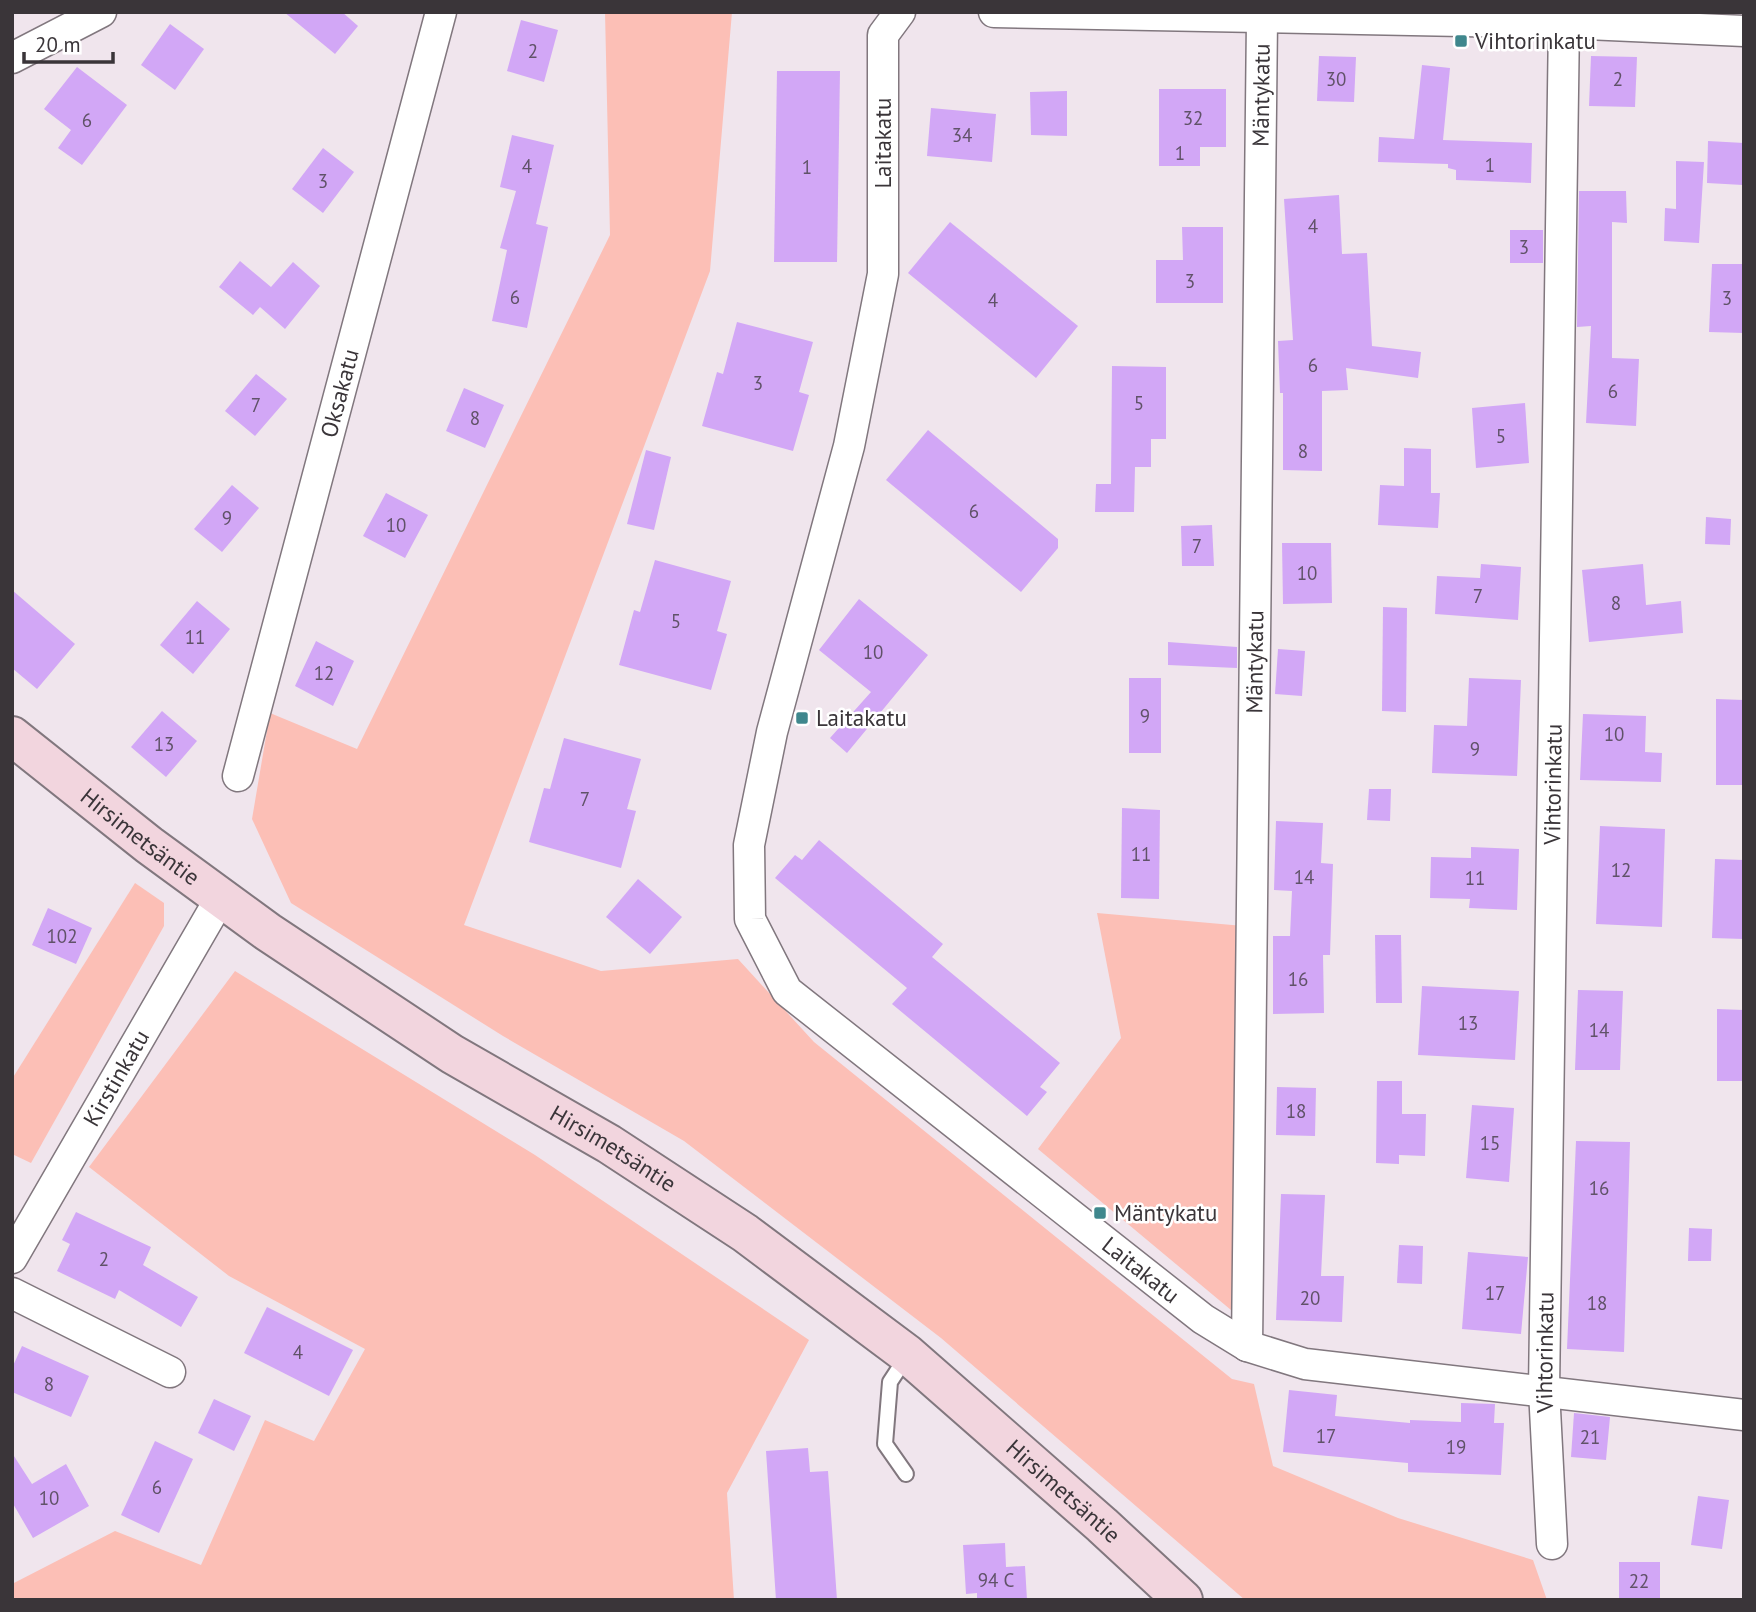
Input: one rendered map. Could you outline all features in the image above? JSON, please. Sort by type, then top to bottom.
[{"type":"street","points":[[12,58],[101,12]]},
{"type":"street","name":"Oksakatu","points":[[238,776],[441,12]]},
{"type":"street","points":[[994,12],[1564,23],[1744,32]]},
{"type":"street","name":"Mäntykatu","points":[[1247,1346],[1262,19]]},
{"type":"street","name":"Vihtorinkatu","points":[[1552,1544],[1544,1390],[1564,23]]},
{"type":"street","name":"Laitakatu","points":[[892,24],[883,274],[849,446],[772,732],[749,845],[750,919],[787,991],[1203,1319],[1247,1346],[1305,1364],[1744,1415]]},
{"type":"street","name":"Hirsimetsäntie","points":[[12,736],[219,899],[452,1054],[609,1144],[744,1233],[907,1354],[1102,1525],[1164,1594]]},
{"type":"street","name":"Kirstinkatu","points":[[12,1258],[219,899]]},
{"type":"street","points":[[12,1293],[170,1372]]},
{"type":"lane","points":[[905,1474],[885,1444],[890,1382],[907,1354]]},
{"type":"shaded area","points":[[605,12],[732,12],[710,271],[464,925],[601,971],[738,959],[814,1042],[1232,1379],[1254,1384],[1273,1466],[1398,1518],[1533,1560],[1547,1600],[1245,1600],[941,1338],[684,1141],[503,1036],[291,903],[252,819],[270,713],[357,749],[610,235]]},
{"type":"shaded area","points":[[135,883],[164,903],[164,926],[31,1163],[12,1154],[12,1079]]},
{"type":"shaded area","points":[[1097,913],[1266,928],[1255,1330],[1038,1149],[1121,1038]]},
{"type":"shaded area","points":[[235,971],[535,1155],[809,1340],[727,1493],[734,1600],[12,1600],[12,1584],[115,1531],[201,1565],[265,1420],[314,1441],[365,1349],[229,1276],[89,1167]]},
{"type":"building","points":[[284,12],[342,12],[358,26],[335,54]]},
{"type":"building","points":[[521,20],[558,30],[544,82],[507,71]]},
{"type":"building","points":[[170,24],[204,49],[175,90],[141,65]]},
{"type":"building","points":[[1319,56],[1356,57],[1354,102],[1317,101]]},
{"type":"building","points":[[1591,56],[1637,57],[1635,107],[1589,106]]},
{"type":"building","points":[[1422,65],[1450,68],[1443,140],[1532,143],[1531,183],[1456,180],[1456,170],[1448,168],[1448,164],[1378,162],[1379,137],[1414,139]]},
{"type":"building","points":[[77,67],[127,105],[82,165],[58,148],[71,130],[44,109]]},
{"type":"building","points":[[777,71],[840,71],[837,262],[774,262]]},
{"type":"building","points":[[1159,89],[1226,89],[1226,147],[1200,147],[1200,166],[1159,166]]},
{"type":"building","points":[[1067,91],[1067,136],[1031,135],[1030,92]]},
{"type":"building","points":[[931,108],[996,114],[992,162],[927,156]]},
{"type":"building","points":[[512,135],[554,145],[536,224],[548,227],[527,328],[492,321],[507,250],[500,248],[516,191],[500,187]]},
{"type":"building","points":[[1708,141],[1744,143],[1743,185],[1707,183]]},
{"type":"building","points":[[323,148],[354,172],[323,213],[292,189]]},
{"type":"building","points":[[1676,161],[1704,162],[1699,243],[1664,241],[1665,208],[1676,209]]},
{"type":"building","points":[[1579,191],[1626,191],[1627,223],[1612,222],[1612,358],[1639,359],[1636,426],[1586,423],[1591,326],[1577,327]]},
{"type":"building","points":[[1339,195],[1342,254],[1367,253],[1372,346],[1421,352],[1418,378],[1346,368],[1348,390],[1322,391],[1322,471],[1283,470],[1283,393],[1280,393],[1278,341],[1293,340],[1284,199]]},
{"type":"building","points":[[950,222],[1078,326],[1036,378],[908,273]]},
{"type":"building","points":[[1182,227],[1223,227],[1223,303],[1156,303],[1156,260],[1183,260]]},
{"type":"building","points":[[1510,230],[1543,230],[1543,263],[1510,263]]},
{"type":"building","points":[[240,261],[271,287],[293,262],[320,286],[285,329],[260,307],[253,315],[219,287]]},
{"type":"building","points":[[1712,264],[1744,264],[1744,333],[1709,332]]},
{"type":"building","points":[[737,322],[813,342],[799,392],[809,395],[793,451],[702,426],[717,372],[723,374]]},
{"type":"building","points":[[1112,366],[1166,367],[1166,439],[1151,439],[1151,467],[1135,467],[1134,512],[1095,512],[1096,484],[1111,484]]},
{"type":"building","points":[[256,374],[287,399],[255,436],[225,411]]},
{"type":"building","points":[[464,388],[504,405],[485,448],[446,431]]},
{"type":"building","points":[[1525,403],[1529,463],[1476,468],[1472,408]]},
{"type":"building","points":[[928,430],[1058,539],[1058,548],[1021,592],[886,480]]},
{"type":"building","points":[[1404,448],[1431,449],[1431,493],[1440,493],[1438,528],[1378,525],[1380,485],[1404,486]]},
{"type":"building","points":[[646,450],[671,457],[654,530],[627,524]]},
{"type":"building","points":[[232,485],[259,508],[222,552],[194,529]]},
{"type":"building","points":[[386,493],[428,515],[405,558],[363,536]]},
{"type":"building","points":[[1706,517],[1731,519],[1730,545],[1705,544]]},
{"type":"building","points":[[1212,525],[1214,566],[1182,566],[1181,526]]},
{"type":"building","points":[[1282,543],[1331,543],[1332,603],[1283,604]]},
{"type":"building","points":[[655,560],[731,581],[717,631],[727,634],[711,690],[619,665],[634,610],[640,612]]},
{"type":"building","points":[[1481,564],[1521,567],[1518,620],[1435,614],[1437,576],[1480,578]]},
{"type":"building","points":[[1643,564],[1646,605],[1681,601],[1683,633],[1589,642],[1582,570]]},
{"type":"building","points":[[12,590],[75,644],[37,689],[12,668]]},
{"type":"building","points":[[859,599],[928,655],[847,753],[830,738],[871,692],[819,650]]},
{"type":"building","points":[[197,601],[230,629],[193,674],[160,645]]},
{"type":"building","points":[[1383,607],[1407,608],[1406,712],[1382,711]]},
{"type":"building","points":[[316,641],[354,661],[333,706],[295,686]]},
{"type":"building","points":[[1168,642],[1237,647],[1237,668],[1168,665]]},
{"type":"building","points":[[1278,649],[1305,651],[1302,696],[1275,694]]},
{"type":"building","points":[[1129,678],[1161,678],[1161,753],[1129,753]]},
{"type":"building","points":[[1469,678],[1521,680],[1517,776],[1432,773],[1434,725],[1467,726]]},
{"type":"building","points":[[1716,699],[1744,700],[1744,785],[1716,785]]},
{"type":"building","points":[[162,711],[197,741],[166,777],[131,747]]},
{"type":"building","points":[[1583,714],[1646,716],[1645,752],[1662,753],[1661,782],[1580,780]]},
{"type":"building","points":[[564,738],[641,759],[627,809],[636,811],[621,868],[529,842],[544,788],[550,789]]},
{"type":"building","points":[[1369,789],[1391,789],[1390,821],[1367,820]]},
{"type":"building","points":[[1122,808],[1160,810],[1159,899],[1121,898]]},
{"type":"building","points":[[1276,821],[1323,823],[1321,863],[1333,864],[1330,955],[1323,955],[1324,1013],[1273,1014],[1273,936],[1290,936],[1292,891],[1274,890]]},
{"type":"building","points":[[1600,826],[1665,829],[1662,927],[1596,924]]},
{"type":"building","points":[[819,840],[943,944],[932,957],[1060,1063],[1040,1087],[1047,1092],[1027,1116],[892,1004],[907,988],[775,878],[795,855],[802,860]]},
{"type":"building","points":[[1471,847],[1519,849],[1517,910],[1469,908],[1470,899],[1430,898],[1431,857],[1471,858]]},
{"type":"building","points":[[1715,859],[1744,860],[1744,939],[1712,938]]},
{"type":"building","points":[[638,879],[682,917],[650,954],[606,917]]},
{"type":"building","points":[[48,908],[92,928],[76,964],[32,945]]},
{"type":"building","points":[[1375,935],[1401,935],[1402,1003],[1376,1003]]},
{"type":"building","points":[[1422,986],[1519,991],[1515,1060],[1418,1055]]},
{"type":"building","points":[[1578,990],[1623,991],[1620,1070],[1575,1070]]},
{"type":"building","points":[[1717,1009],[1744,1010],[1744,1081],[1717,1081]]},
{"type":"building","points":[[1377,1081],[1402,1081],[1402,1114],[1426,1114],[1425,1156],[1399,1155],[1399,1164],[1376,1163]]},
{"type":"building","points":[[1277,1087],[1316,1088],[1315,1136],[1276,1135]]},
{"type":"building","points":[[1472,1105],[1514,1108],[1509,1182],[1466,1178]]},
{"type":"building","points":[[1576,1141],[1630,1142],[1624,1352],[1567,1349]]},
{"type":"building","points":[[1281,1194],[1325,1195],[1321,1276],[1344,1276],[1342,1322],[1276,1320]]},
{"type":"building","points":[[76,1212],[151,1247],[143,1265],[198,1297],[181,1327],[119,1290],[115,1299],[57,1271],[70,1244],[62,1240]]},
{"type":"building","points":[[1689,1228],[1712,1229],[1711,1261],[1688,1261]]},
{"type":"building","points":[[1399,1245],[1423,1246],[1422,1284],[1397,1283]]},
{"type":"building","points":[[1468,1252],[1528,1257],[1521,1334],[1462,1329]]},
{"type":"building","points":[[267,1307],[353,1350],[329,1396],[244,1353]]},
{"type":"building","points":[[22,1346],[89,1376],[71,1417],[12,1392],[12,1368]]},
{"type":"building","points":[[1289,1390],[1337,1395],[1335,1416],[1410,1423],[1410,1420],[1461,1422],[1461,1403],[1495,1404],[1494,1423],[1504,1423],[1501,1475],[1408,1472],[1408,1463],[1283,1452]]},
{"type":"building","points":[[214,1399],[251,1416],[234,1451],[198,1433]]},
{"type":"building","points":[[1574,1413],[1610,1417],[1606,1460],[1571,1457]]},
{"type":"building","points":[[155,1441],[193,1459],[159,1533],[121,1515]]},
{"type":"building","points":[[808,1448],[810,1472],[828,1471],[837,1600],[776,1600],[766,1451]]},
{"type":"building","points":[[12,1453],[32,1484],[66,1464],[89,1506],[33,1538],[12,1502]]},
{"type":"building","points":[[1698,1496],[1729,1500],[1722,1549],[1691,1545]]},
{"type":"building","points":[[1005,1543],[1006,1567],[1025,1566],[1027,1600],[977,1600],[977,1593],[966,1594],[963,1545]]},
{"type":"building","points":[[1619,1562],[1660,1562],[1660,1600],[1619,1600]]},
{"type":"place","name":"Vihtorinkatu","points":[[1461,41]]},
{"type":"place","name":"Laitakatu","points":[[802,718]]},
{"type":"place","name":"Mäntykatu","points":[[1100,1213]]}]
